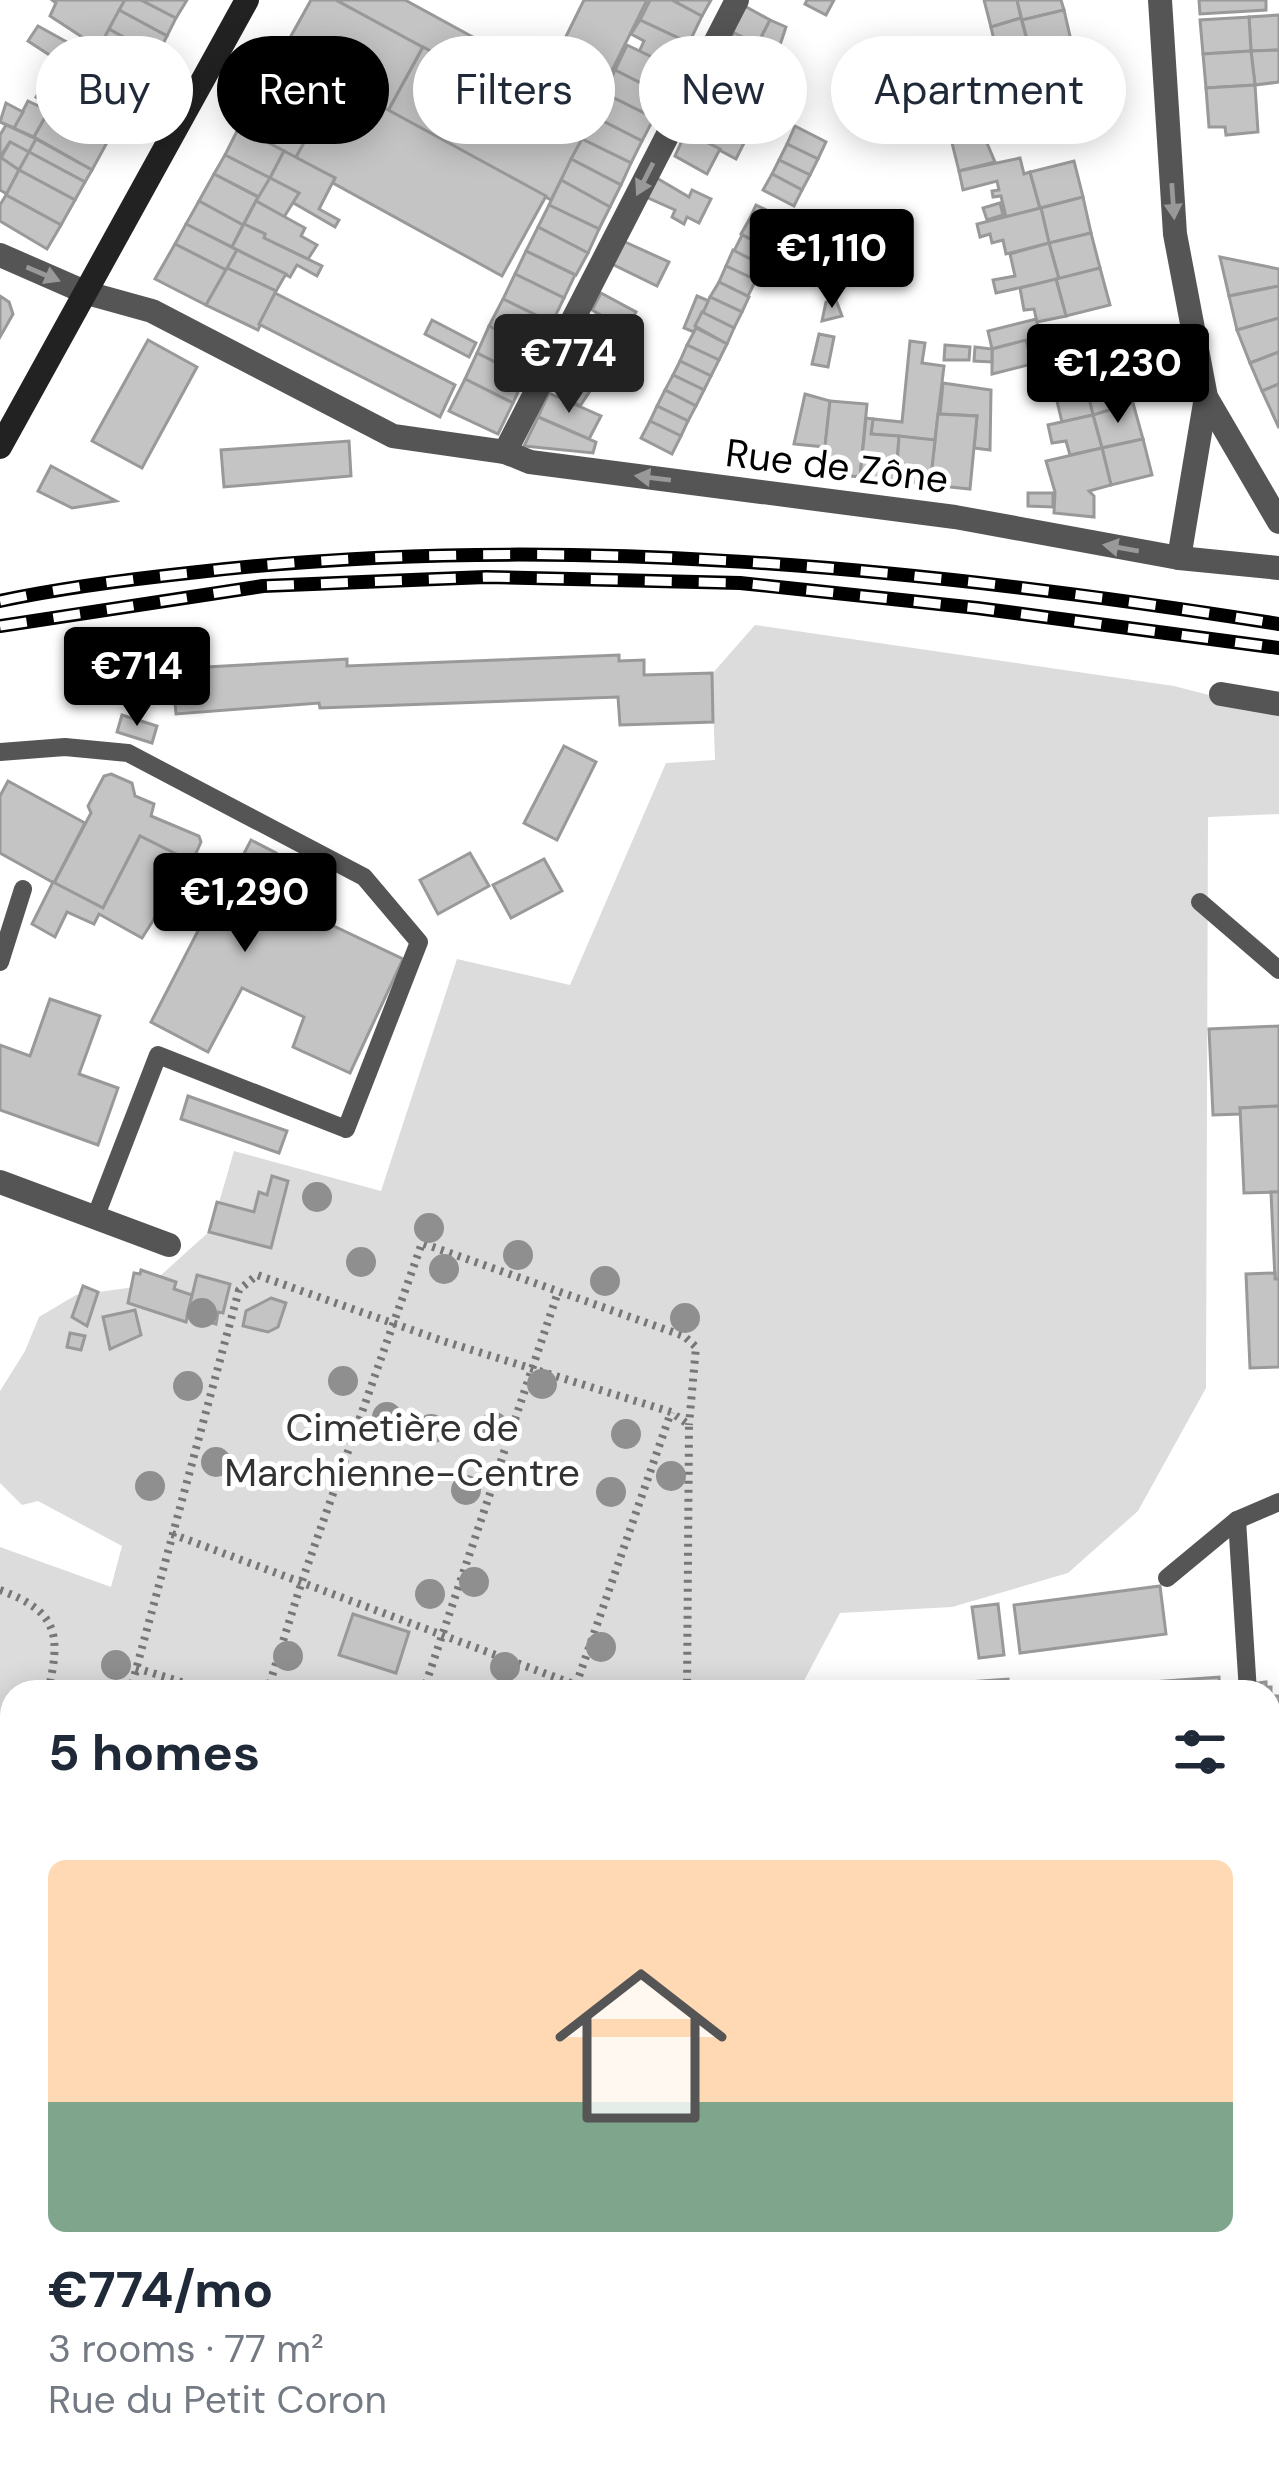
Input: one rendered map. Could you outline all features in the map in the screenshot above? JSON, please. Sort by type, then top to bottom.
[{"type":"main road","points":[[0,447],[247,0]]},
{"type":"street","points":[[505,452],[737,0]]},
{"type":"street","points":[[1160,0],[1175,234],[1206,397],[1279,521]]},
{"type":"street","name":"Rue de Zône","points":[[0,255],[87,292],[152,311],[393,436],[505,452],[530,463],[955,517],[1180,558],[1279,568]]},
{"type":"street","points":[[1180,558],[1206,397]]},
{"type":"street","points":[[1221,694],[1279,704]]},
{"type":"street","points":[[0,1182],[169,1245]]},
{"type":"lane","points":[[0,752],[65,747],[128,753],[364,877],[419,942],[346,1129],[158,1055],[95,1218]]},
{"type":"lane","points":[[0,962],[23,889]]},
{"type":"lane","points":[[1200,902],[1279,970]]},
{"type":"lane","points":[[1167,1578],[1237,1520],[1279,1502]]},
{"type":"lane","points":[[1237,1520],[1247,1680]]},
{"type":"path","points":[[271,1680],[422,1243],[684,1336],[696,1347],[689,1425],[687,1680]]},
{"type":"path","points":[[133,1680],[239,1290],[257,1274],[671,1412],[689,1425]]},
{"type":"path","points":[[427,1680],[558,1292]]},
{"type":"path","points":[[577,1680],[671,1412]]},
{"type":"path","points":[[172,1534],[443,1633],[555,1680]]},
{"type":"path","points":[[0,1590],[27,1600],[52,1624],[57,1648],[50,1680]]},
{"type":"path","points":[[136,1668],[175,1680]]},
{"type":"green space","name":"Cimetière de Marchienne-Centre","points":[[755,625],[1174,686],[1279,713],[1279,814],[1208,817],[1206,1388],[1138,1511],[1068,1573],[952,1607],[840,1613],[804,1680],[0,1680],[0,1547],[111,1587],[122,1546],[38,1501],[22,1505],[0,1483],[0,1391],[39,1317],[76,1295],[150,1285],[211,1230],[234,1151],[381,1191],[457,959],[570,985],[666,763],[715,760],[712,674]]},
{"type":"building","points":[[52,0],[125,0],[106,36],[81,36],[50,16],[56,3]]},
{"type":"building","points":[[125,0],[141,0],[176,18],[167,36],[119,10]]},
{"type":"building","points":[[141,0],[187,0],[176,18]]},
{"type":"building","points":[[311,0],[336,0],[413,42],[413,65],[389,109],[389,36],[291,36]]},
{"type":"building","points":[[336,0],[405,0],[471,36],[413,36],[413,42]]},
{"type":"building","points":[[584,0],[647,0],[615,64],[615,36],[566,36]]},
{"type":"building","points":[[650,0],[672,0],[702,16],[692,36],[674,36],[640,20]]},
{"type":"building","points":[[672,0],[711,0],[702,16]]},
{"type":"building","points":[[807,0],[834,0],[826,15],[805,4]]},
{"type":"building","points":[[984,0],[1017,0],[1021,18],[991,27]]},
{"type":"building","points":[[1017,0],[1061,0],[1064,10],[1022,20]]},
{"type":"building","points":[[1199,0],[1266,0],[1266,10],[1200,14]]},
{"type":"building","points":[[741,4],[770,20],[762,36],[740,36],[729,30]]},
{"type":"building","points":[[119,10],[167,36],[121,36],[109,29]]},
{"type":"building","points":[[1064,10],[1070,36],[1026,36],[1022,20]]},
{"type":"building","points":[[1279,15],[1279,50],[1251,51],[1249,17]]},
{"type":"building","points":[[1249,17],[1251,51],[1203,54],[1200,20]]},
{"type":"building","points":[[1021,18],[1026,36],[993,36],[991,27]]},
{"type":"building","points":[[640,20],[674,36],[639,38],[631,34]]},
{"type":"building","points":[[770,20],[786,27],[783,36],[762,36]]},
{"type":"building","points":[[38,26],[56,36],[36,36],[36,46],[28,41]]},
{"type":"building","points":[[627,45],[639,51],[639,82],[615,70]]},
{"type":"building","points":[[1279,50],[1279,82],[1255,85],[1251,51]]},
{"type":"building","points":[[1251,51],[1255,85],[1206,88],[1203,54]]},
{"type":"building","points":[[413,65],[413,125],[389,109]]},
{"type":"building","points":[[615,70],[639,82],[639,110],[615,98]]},
{"type":"building","points":[[1255,85],[1258,132],[1226,135],[1225,127],[1209,127],[1206,88]]},
{"type":"building","points":[[615,98],[639,110],[639,139],[615,127]]},
{"type":"building","points":[[28,101],[36,105],[34,137],[14,128]]},
{"type":"building","points":[[6,103],[23,112],[14,128],[0,122]]},
{"type":"building","points":[[389,110],[413,123],[413,144],[451,144],[546,196],[502,276],[295,159],[303,144],[389,144]]},
{"type":"building","points":[[6,125],[36,139],[29,152],[10,142],[0,157],[0,135]]},
{"type":"building","points":[[615,127],[639,139],[631,163],[592,144],[615,144]]},
{"type":"building","points":[[807,132],[826,142],[818,159],[787,144],[807,144]]},
{"type":"building","points":[[36,139],[36,144],[45,144],[92,170],[85,182],[29,152]]},
{"type":"building","points":[[10,142],[29,152],[19,170],[1,158]]},
{"type":"building","points":[[46,144],[106,144],[92,170]]},
{"type":"building","points":[[230,144],[271,144],[284,151],[270,178],[225,155]]},
{"type":"building","points":[[269,144],[303,144],[295,159]]},
{"type":"building","points":[[448,144],[579,144],[551,200]]},
{"type":"building","points":[[579,144],[592,144],[631,163],[621,185],[571,159]]},
{"type":"building","points":[[680,144],[710,144],[720,149],[707,174],[675,156]]},
{"type":"building","points":[[708,144],[744,144],[736,159]]},
{"type":"building","points":[[787,144],[818,159],[810,175],[779,160]]},
{"type":"building","points":[[952,144],[987,144],[995,162],[959,171]]},
{"type":"building","points":[[284,151],[335,178],[319,209],[339,220],[335,227],[292,202],[299,193],[270,178]]},
{"type":"building","points":[[29,152],[85,182],[75,200],[19,170]]},
{"type":"building","points":[[225,155],[270,178],[259,197],[214,174]]},
{"type":"building","points":[[0,157],[19,170],[7,194],[0,190]]},
{"type":"building","points":[[1020,158],[1024,174],[1030,172],[1040,208],[1006,217],[1001,196],[993,197],[992,191],[999,190],[997,181],[963,190],[959,171]]},
{"type":"building","points":[[571,159],[621,185],[610,207],[561,180]]},
{"type":"building","points":[[779,160],[810,175],[802,190],[772,174]]},
{"type":"building","points":[[1074,161],[1083,197],[1040,208],[1030,172]]},
{"type":"building","points":[[19,170],[75,200],[61,225],[6,195]]},
{"type":"building","points":[[214,174],[258,197],[243,225],[199,201]]},
{"type":"building","points":[[772,174],[802,190],[794,206],[763,190]]},
{"type":"building","points":[[655,177],[689,197],[692,190],[711,199],[699,223],[687,217],[684,224],[672,217],[675,210],[646,197]]},
{"type":"building","points":[[270,178],[299,193],[284,217],[256,201]]},
{"type":"building","points":[[561,180],[610,207],[599,229],[549,205]]},
{"type":"building","points":[[6,195],[61,225],[47,249],[0,221]]},
{"type":"building","points":[[1083,197],[1091,233],[1049,243],[1041,208]]},
{"type":"building","points":[[199,201],[243,225],[232,247],[186,224]]},
{"type":"building","points":[[256,201],[305,228],[301,236],[317,245],[308,259],[244,224]]},
{"type":"building","points":[[1000,203],[1003,215],[987,220],[983,208]]},
{"type":"building","points":[[549,205],[599,229],[588,253],[538,227]]},
{"type":"building","points":[[756,205],[787,220],[779,235],[749,220]]},
{"type":"building","points":[[1041,208],[1049,243],[1006,254],[1003,240],[992,243],[990,234],[980,237],[977,224]]},
{"type":"building","points":[[749,220],[779,235],[772,250],[741,234]]},
{"type":"building","points":[[186,224],[237,250],[226,270],[175,244]]},
{"type":"building","points":[[244,224],[322,266],[317,276],[297,265],[290,277],[232,247]]},
{"type":"building","points":[[538,227],[588,253],[576,275],[526,251]]},
{"type":"building","points":[[1091,233],[1100,268],[1059,279],[1049,243]]},
{"type":"building","points":[[742,235],[772,250],[764,266],[734,251]]},
{"type":"building","points":[[623,241],[669,262],[657,286],[612,264]]},
{"type":"building","points":[[1049,243],[1059,279],[996,293],[993,280],[1015,276],[1010,254]]},
{"type":"building","points":[[175,244],[226,270],[206,305],[155,279]]},
{"type":"building","points":[[237,250],[286,274],[276,291],[227,268]]},
{"type":"building","points":[[733,250],[764,266],[756,280],[726,266]]},
{"type":"building","points":[[526,251],[575,275],[564,298],[515,274]]},
{"type":"building","points":[[1220,257],[1279,269],[1279,286],[1229,296]]},
{"type":"building","points":[[726,266],[756,280],[748,296],[719,282]]},
{"type":"building","points":[[227,268],[276,291],[258,330],[206,305]]},
{"type":"building","points":[[1100,268],[1110,305],[1066,316],[1056,279]]},
{"type":"building","points":[[515,274],[564,298],[552,323],[503,299]]},
{"type":"building","points":[[1056,279],[1066,316],[1037,322],[1034,309],[1024,310],[1020,288]]},
{"type":"building","points":[[719,282],[749,297],[742,312],[710,297]]},
{"type":"building","points":[[1279,286],[1279,318],[1237,330],[1229,296]]},
{"type":"building","points":[[275,293],[455,385],[440,417],[259,324]]},
{"type":"building","points":[[601,293],[636,312],[627,330],[592,310]]},
{"type":"building","points":[[0,296],[9,302],[13,314],[0,337]]},
{"type":"building","points":[[697,296],[709,301],[694,332],[684,328]]},
{"type":"building","points":[[710,297],[742,312],[734,328],[703,313]]},
{"type":"building","points":[[503,299],[552,323],[539,351],[489,326]]},
{"type":"building","points":[[836,300],[842,316],[822,321],[826,302]]},
{"type":"building","points":[[702,312],[734,328],[727,344],[695,326]]},
{"type":"building","points":[[596,315],[638,334],[625,362],[582,342]]},
{"type":"building","points":[[1279,318],[1279,352],[1250,363],[1237,330]]},
{"type":"building","points":[[1036,319],[1041,337],[992,349],[988,331]]},
{"type":"building","points":[[432,320],[476,343],[469,357],[425,334]]},
{"type":"building","points":[[489,326],[539,351],[525,377],[477,353]]},
{"type":"building","points":[[696,328],[727,344],[719,360],[687,345]]},
{"type":"building","points":[[1117,332],[1125,367],[1084,378],[1075,341]]},
{"type":"building","points":[[819,334],[834,337],[828,367],[812,364]]},
{"type":"building","points":[[148,340],[197,367],[142,468],[92,441]]},
{"type":"building","points":[[1026,340],[1032,364],[992,374],[992,349]]},
{"type":"building","points":[[910,341],[925,343],[922,363],[944,366],[935,440],[871,434],[873,419],[902,422]]},
{"type":"building","points":[[1075,341],[1084,378],[1053,385],[1050,347]]},
{"type":"building","points":[[582,342],[610,355],[598,379],[569,366]]},
{"type":"building","points":[[687,345],[719,360],[711,376],[680,361]]},
{"type":"building","points":[[945,345],[970,347],[969,360],[944,360]]},
{"type":"building","points":[[975,347],[992,349],[992,362],[974,361]]},
{"type":"building","points":[[1279,352],[1279,384],[1262,391],[1250,363]]},
{"type":"building","points":[[477,353],[525,377],[513,403],[465,379]]},
{"type":"building","points":[[680,361],[711,376],[704,390],[673,375]]},
{"type":"building","points":[[562,363],[581,372],[573,402],[550,388]]},
{"type":"building","points":[[1125,367],[1133,403],[1093,415],[1084,378]]},
{"type":"building","points":[[581,372],[598,379],[580,406],[573,402]]},
{"type":"building","points":[[673,375],[704,390],[696,406],[665,390]]},
{"type":"building","points":[[1084,378],[1093,415],[1062,422],[1053,385]]},
{"type":"building","points":[[465,379],[513,403],[498,434],[449,411]]},
{"type":"building","points":[[943,383],[991,390],[990,450],[974,448],[977,416],[940,414]]},
{"type":"building","points":[[1279,384],[1279,428],[1262,391]]},
{"type":"building","points":[[665,390],[696,406],[688,421],[657,406]]},
{"type":"building","points":[[549,393],[601,416],[589,439],[538,417]]},
{"type":"building","points":[[805,394],[830,401],[825,447],[794,444]]},
{"type":"building","points":[[830,401],[867,404],[860,477],[822,473]]},
{"type":"building","points":[[1133,403],[1143,439],[1102,448],[1093,415]]},
{"type":"building","points":[[657,406],[688,421],[681,436],[650,421]]},
{"type":"building","points":[[938,414],[977,416],[970,489],[930,485]]},
{"type":"building","points":[[1093,415],[1102,448],[1070,455],[1066,441],[1052,443],[1048,425]]},
{"type":"building","points":[[538,417],[596,442],[593,453],[524,446]]},
{"type":"building","points":[[866,418],[873,419],[871,434],[899,436],[896,480],[860,477]]},
{"type":"building","points":[[650,421],[681,436],[672,454],[641,438]]},
{"type":"building","points":[[899,436],[935,440],[930,485],[896,480]]},
{"type":"building","points":[[1143,439],[1152,475],[1111,485],[1102,448]]},
{"type":"building","points":[[349,441],[351,476],[224,487],[221,450]]},
{"type":"building","points":[[1102,448],[1111,485],[1089,491],[1094,496],[1094,517],[1054,513],[1055,492],[1046,461]]},
{"type":"building","points":[[51,466],[116,501],[72,508],[38,491]]},
{"type":"building","points":[[1028,493],[1053,493],[1053,507],[1028,506]]},
{"type":"building","points":[[619,655],[619,661],[644,660],[644,675],[712,673],[713,722],[620,725],[618,697],[320,708],[319,703],[176,714],[172,669],[347,659],[347,666]]},
{"type":"building","points":[[122,715],[157,726],[152,743],[117,732]]},
{"type":"building","points":[[564,746],[596,762],[557,840],[524,823]]},
{"type":"building","points":[[111,774],[132,783],[135,796],[154,804],[151,816],[199,836],[201,842],[192,862],[140,836],[103,908],[54,883],[91,813],[88,806],[104,776]]},
{"type":"building","points":[[8,781],[85,823],[54,883],[0,853],[0,796]]},
{"type":"building","points":[[140,836],[192,862],[196,853],[279,900],[403,959],[350,1073],[293,1047],[304,1017],[242,988],[208,1052],[151,1022],[215,898],[206,893],[201,904],[171,887],[175,880],[163,873],[156,886],[170,894],[142,938],[99,914],[94,924],[67,912],[55,937],[32,924],[53,882],[103,908]]},
{"type":"building","points":[[251,840],[276,853],[260,885],[235,871]]},
{"type":"building","points":[[470,853],[489,886],[438,914],[420,880]]},
{"type":"building","points":[[544,859],[562,891],[511,918],[493,885]]},
{"type":"building","points":[[50,999],[100,1016],[79,1074],[118,1088],[98,1145],[0,1110],[0,1045],[30,1056]]},
{"type":"building","points":[[1279,1026],[1279,1106],[1213,1115],[1209,1029]]},
{"type":"building","points":[[188,1096],[287,1131],[279,1153],[181,1119]]},
{"type":"building","points":[[1279,1106],[1279,1192],[1244,1193],[1240,1108]]},
{"type":"building","points":[[272,1176],[288,1181],[271,1248],[209,1232],[217,1202],[254,1212],[259,1192],[267,1195]]},
{"type":"building","points":[[1271,1192],[1279,1192],[1279,1279],[1275,1279]]},
{"type":"building","points":[[141,1270],[176,1282],[174,1289],[192,1295],[186,1322],[128,1303],[134,1273]]},
{"type":"building","points":[[1275,1273],[1279,1279],[1279,1367],[1250,1368],[1246,1274]]},
{"type":"building","points":[[197,1275],[230,1284],[216,1324],[187,1316]]},
{"type":"building","points":[[83,1286],[98,1292],[87,1326],[72,1317]]},
{"type":"building","points":[[271,1298],[286,1303],[278,1327],[268,1332],[243,1326],[246,1311]]},
{"type":"building","points":[[135,1310],[141,1335],[110,1349],[103,1317]]},
{"type":"building","points":[[70,1333],[85,1336],[81,1350],[67,1347]]},
{"type":"building","points":[[1160,1586],[1166,1634],[1020,1653],[1014,1605]]},
{"type":"building","points":[[998,1604],[1004,1655],[979,1658],[972,1607]]},
{"type":"building","points":[[353,1614],[409,1632],[396,1673],[339,1655]]},
{"type":"railway","points":[[0,601],[123,581],[333,560],[604,556],[875,572],[1279,624]]},
{"type":"railway","points":[[0,626],[263,586],[486,577],[740,583],[1279,648]]}]
